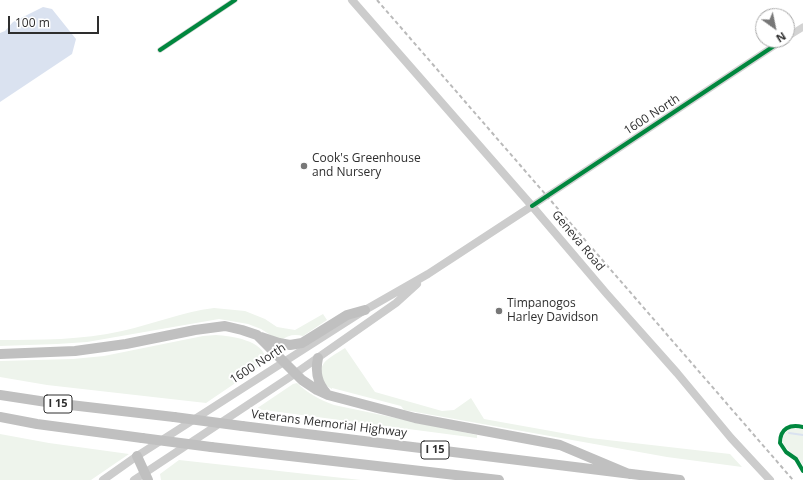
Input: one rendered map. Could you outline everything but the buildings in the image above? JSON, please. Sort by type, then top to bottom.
[{"type":"highway","points":[[0,354],[75,351],[126,344],[194,330],[225,326],[290,345],[302,343],[347,315],[365,310]]},
{"type":"highway","points":[[257,335],[309,386],[328,395],[414,418],[560,445],[629,474]]},
{"type":"highway","points":[[318,358],[316,375],[322,389],[328,395]]},
{"type":"highway","name":"Veterans Memorial Highway","points":[[0,395],[53,403],[680,480]]},
{"type":"highway","name":"I 15","points":[[0,418],[211,447],[499,480]]},
{"type":"highway","points":[[138,456],[146,476]]},
{"type":"main road","name":"Geneva Road","points":[[352,0],[606,293],[678,373],[731,438],[770,480]]},
{"type":"main road","name":"1600 North","points":[[104,480],[138,456],[284,361],[365,310],[428,274],[532,206]]},
{"type":"main road","name":"1600 North","points":[[134,480],[146,476],[318,358],[396,303],[428,274]]},
{"type":"street","points":[[160,50],[236,0]]},
{"type":"street","name":"1600 North","points":[[532,206],[771,48]]},
{"type":"shaded area","points":[[43,7],[52,9],[76,39],[72,54],[0,102],[0,33],[5,31],[13,22]]},
{"type":"shaded area","points":[[214,308],[245,311],[265,319],[277,327],[295,330],[323,314],[327,320],[303,336],[297,335],[286,337],[280,341],[261,329],[248,324],[219,319],[87,342],[0,346],[0,340],[61,339],[107,334],[190,312]]},
{"type":"shaded area","points":[[216,335],[246,340],[264,353],[266,360],[259,367],[206,403],[47,385],[0,377],[0,361],[73,359],[104,356],[203,336]]},
{"type":"shaded area","points":[[345,348],[375,392],[442,411],[454,410],[471,398],[484,419],[590,438],[730,454],[742,467],[667,457],[404,410],[401,406],[332,389],[323,381],[321,375],[322,367],[324,363]]},
{"type":"shaded area","points":[[297,383],[315,396],[334,405],[477,435],[477,438],[256,409],[293,384]]},
{"type":"shaded area","points":[[791,428],[803,429],[803,465],[783,443],[785,433]]},
{"type":"shaded area","points":[[0,434],[49,443],[129,454],[91,480],[0,480]]},
{"type":"shaded area","points":[[179,460],[361,480],[161,480],[160,474]]},
{"type":"waterway","points":[[789,433],[803,435]]},
{"type":"railway","points":[[377,0],[793,480]]},
{"type":"cycle path","points":[[160,50],[235,0]]},
{"type":"cycle path","points":[[532,206],[771,48]]},
{"type":"cycle path","points":[[803,427],[794,426],[787,428],[780,438],[780,443],[786,452],[796,459],[803,471]]},
{"type":"place","name":"Cook's Greenhouse and Nursery","points":[[304,166]]},
{"type":"place","name":"Timpanogos Harley Davidson","points":[[499,311]]}]
